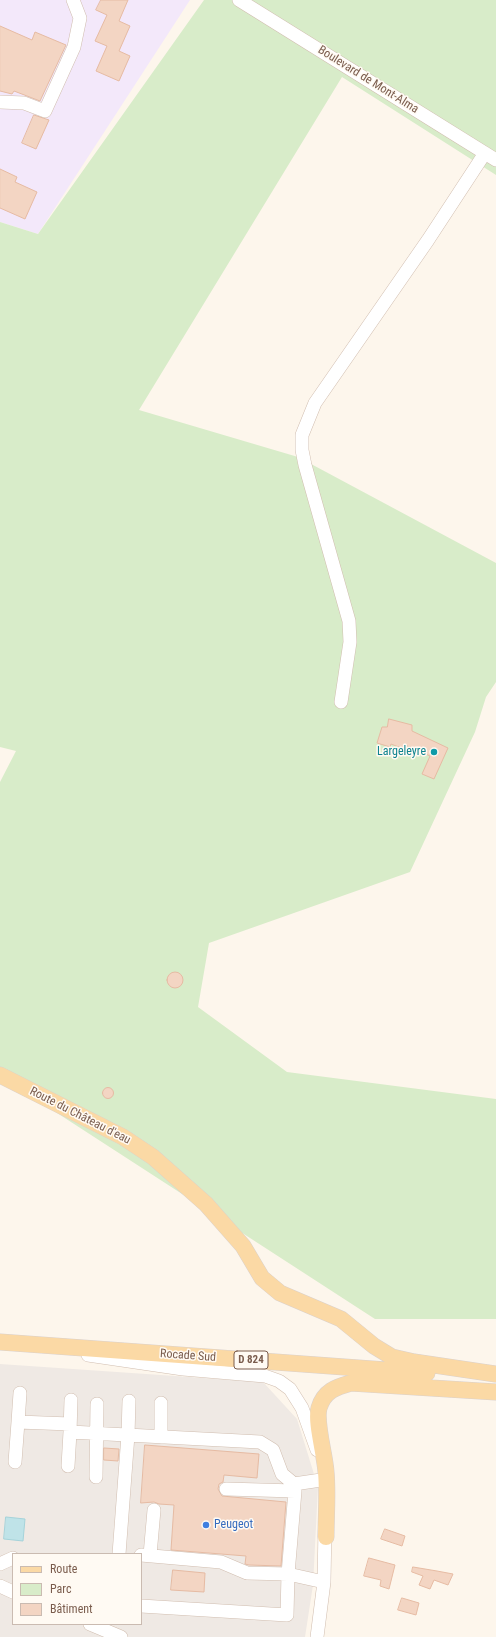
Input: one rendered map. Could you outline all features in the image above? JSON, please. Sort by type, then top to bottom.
[{"type":"main road","name":"Route du Château d'eau","points":[[0,1075],[123,1137],[153,1157],[206,1204],[243,1246],[262,1278],[280,1293],[341,1319],[374,1346],[392,1357],[414,1362],[496,1374]]},
{"type":"main road","name":"Rocade Sud","points":[[3,1342],[496,1378]]},
{"type":"main road","points":[[326,1537],[326,1473],[318,1424],[318,1409],[326,1394],[336,1387],[351,1382],[496,1392]]},
{"type":"street","points":[[0,102],[24,103],[44,111],[74,47],[80,18],[73,0]]},
{"type":"street","name":"Boulevard de Mont-Alma","points":[[239,0],[490,156]]},
{"type":"street","points":[[341,702],[350,642],[349,621],[305,465],[302,450],[302,435],[315,403],[428,240],[490,156]]},
{"type":"street","points":[[3,1342],[183,1369],[265,1376],[279,1381],[290,1389],[302,1408],[317,1448],[321,1480],[326,1537],[324,1582],[317,1637]]},
{"type":"street","points":[[16,1462],[20,1393]]},
{"type":"street","points":[[68,1466],[72,1400]]},
{"type":"street","points":[[118,1553],[128,1435],[129,1401]]},
{"type":"street","points":[[161,1403],[161,1437]]},
{"type":"street","points":[[96,1477],[98,1433],[97,1404]]},
{"type":"street","points":[[18,1422],[98,1433],[260,1442],[273,1450],[282,1474],[294,1487],[286,1615],[142,1606]]},
{"type":"street","points":[[226,1488],[294,1487],[321,1480]]},
{"type":"street","points":[[154,1510],[146,1555],[221,1562],[247,1573],[288,1574],[324,1582]]},
{"type":"street","points":[[0,1564],[12,1558]]},
{"type":"street","points":[[0,1586],[12,1592]]},
{"type":"street","points":[[92,1625],[121,1637]]},
{"type":"shaded area","points":[[0,0],[190,0],[38,234],[0,222]]},
{"type":"shaded area","points":[[0,1364],[263,1382],[297,1419],[318,1487],[313,1585],[305,1637],[0,1637]]},
{"type":"green space","points":[[204,0],[496,0],[496,175],[342,77],[139,410],[298,457],[496,563],[496,682],[486,697],[475,732],[410,872],[209,943],[198,1007],[287,1072],[496,1099],[496,1319],[375,1319],[0,1076],[0,782],[16,751],[0,747],[0,222],[38,234]]},
{"type":"water","points":[[6,1517],[25,1519],[23,1541],[4,1539]]},
{"type":"building","points":[[101,0],[128,0],[119,21],[130,26],[119,51],[130,56],[119,81],[96,71],[107,46],[95,41],[107,15],[96,10]]},
{"type":"building","points":[[0,26],[32,40],[35,32],[66,45],[40,101],[14,91],[12,94],[0,91]]},
{"type":"building","points":[[34,115],[49,120],[36,149],[22,143]]},
{"type":"building","points":[[0,169],[17,177],[15,182],[37,192],[25,219],[0,208]]},
{"type":"building","name":"Largeleyre","points":[[389,719],[412,725],[412,731],[448,748],[434,779],[422,774],[430,756],[405,745],[404,749],[391,744],[390,747],[377,743],[382,727],[387,727]]},
{"type":"building","points":[[172,972],[178,972],[183,977],[181,986],[178,988],[172,988],[167,983],[167,977]]},
{"type":"building","points":[[106,1088],[110,1088],[112,1089],[112,1097],[106,1098],[103,1095],[103,1091]]},
{"type":"building","points":[[145,1445],[259,1454],[257,1478],[224,1475],[223,1482],[219,1484],[218,1489],[222,1496],[286,1502],[281,1566],[245,1564],[246,1556],[171,1550],[174,1505],[159,1504],[154,1502],[141,1503]]},
{"type":"building","points":[[104,1448],[119,1449],[118,1461],[104,1460]]},
{"type":"building","points":[[385,1529],[405,1536],[402,1546],[381,1539]]},
{"type":"building","points":[[369,1558],[395,1565],[389,1589],[380,1586],[381,1580],[364,1576]]},
{"type":"building","points":[[413,1567],[453,1574],[448,1585],[434,1580],[430,1589],[419,1585],[423,1576],[412,1572]]},
{"type":"building","points":[[173,1570],[205,1573],[204,1592],[171,1590]]},
{"type":"building","points":[[402,1598],[419,1603],[416,1615],[398,1610]]},
{"type":"place","name":"Largeleyre","points":[[434,752]]},
{"type":"place","name":"Peugeot","points":[[206,1525]]}]
